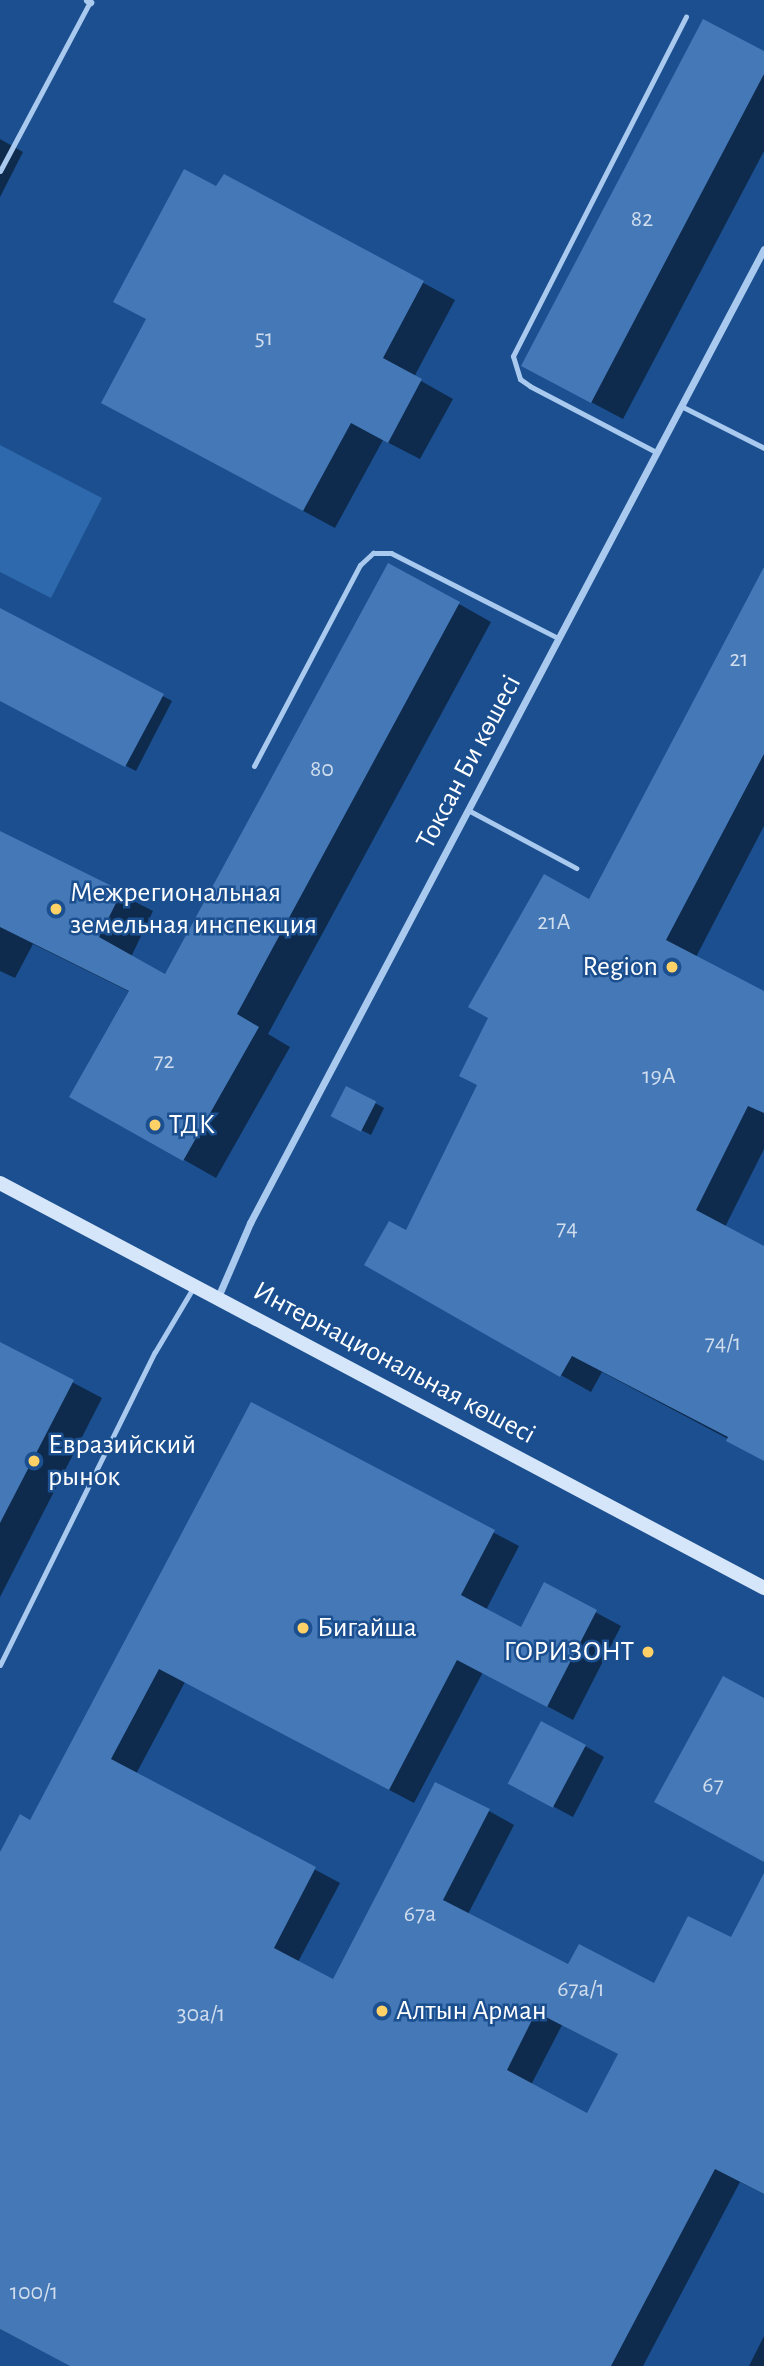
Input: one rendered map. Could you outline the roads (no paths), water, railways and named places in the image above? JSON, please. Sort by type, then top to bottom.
[{"type":"main road","name":"Интернациональная көшесі","points":[[0,1183],[764,1588]]},
{"type":"street","name":"Токсан Би көшесі","points":[[218,1297],[250,1223],[764,249]]},
{"type":"lane","points":[[0,171],[88,1]]},
{"type":"lane","points":[[656,453],[530,386],[520,379],[513,356],[686,16]]},
{"type":"lane","points":[[681,406],[764,448]]},
{"type":"lane","points":[[254,766],[360,565],[373,553],[391,553],[558,638]]},
{"type":"lane","points":[[468,810],[576,869]]},
{"type":"lane","points":[[0,1665],[155,1352],[195,1285]]},
{"type":"place","name":"Межрегиональная земельная инспекция","points":[[56,909]]},
{"type":"place","name":"Region","points":[[672,967]]},
{"type":"place","name":"ТДК","points":[[155,1125]]},
{"type":"place","name":"Евразийский рынок","points":[[34,1461]]},
{"type":"place","name":"Бигайша","points":[[303,1628]]},
{"type":"place","name":"ГОРИЗОНТ","points":[[648,1652]]},
{"type":"place","name":"Алтын Арман","points":[[382,2011]]}]
